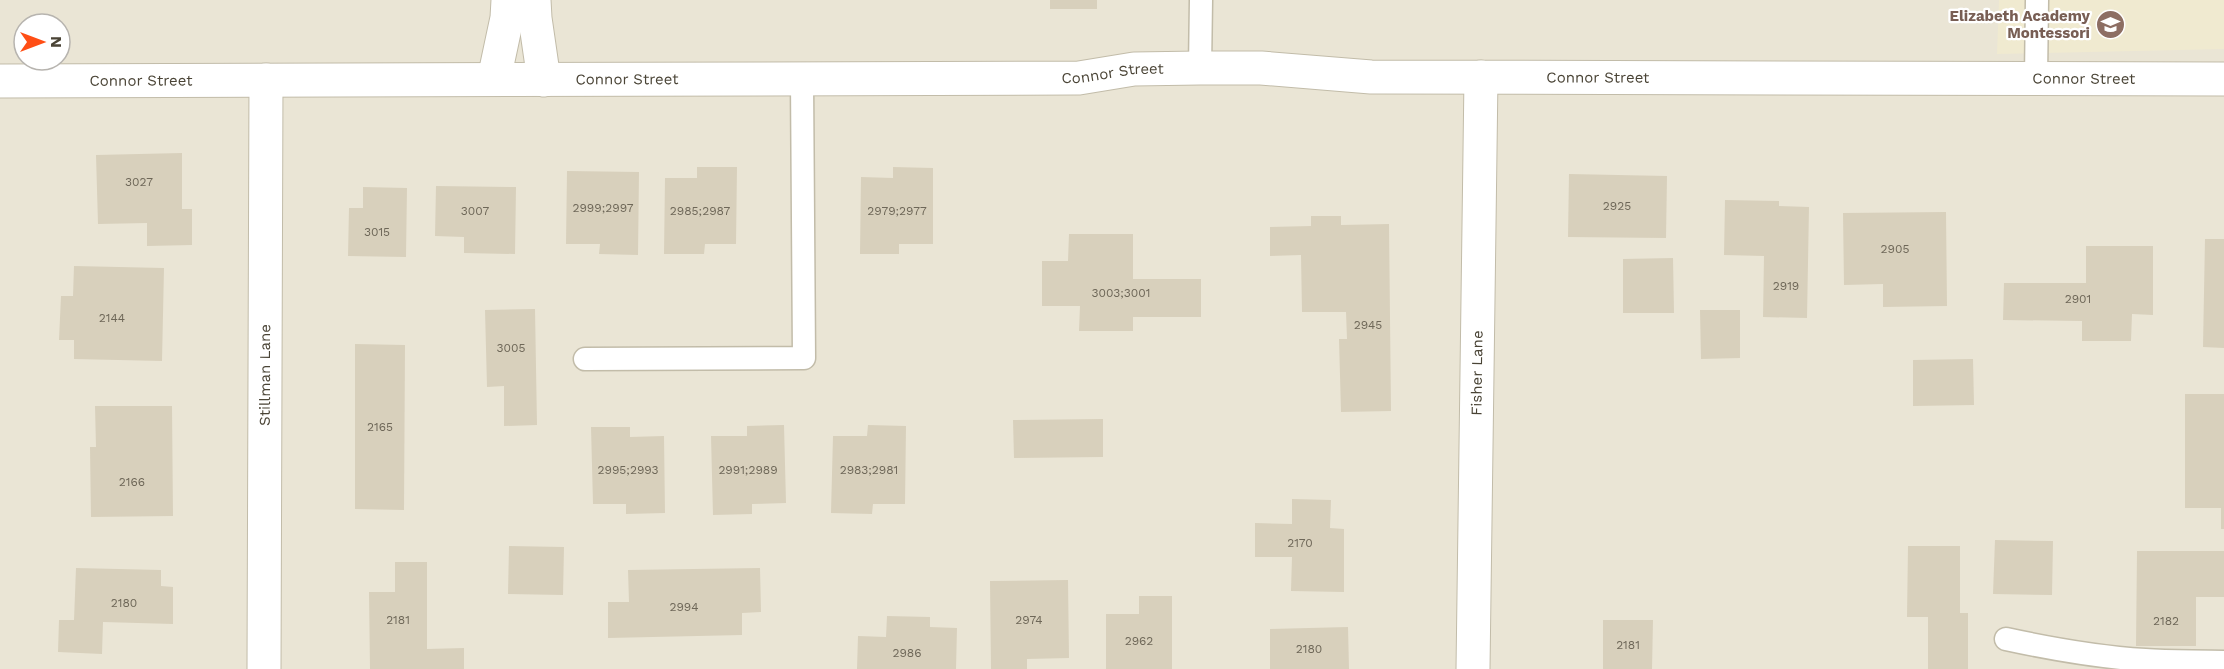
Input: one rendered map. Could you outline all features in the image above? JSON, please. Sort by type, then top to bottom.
[{"type":"street","points":[[494,79],[507,18],[508,0]]},
{"type":"street","points":[[534,0],[544,80]]},
{"type":"street","name":"Connor Street","points":[[0,81],[1079,78],[1134,69],[1200,68],[1261,68],[1371,77],[2224,79]]},
{"type":"street","name":"Fisher Lane","points":[[1473,669],[1481,77]]},
{"type":"street","name":"Stillman Lane","points":[[264,669],[266,80]]},
{"type":"lane","points":[[1200,68],[1201,0]]},
{"type":"lane","points":[[2036,78],[2037,0]]},
{"type":"lane","points":[[585,359],[804,358],[802,80]]},
{"type":"lane","points":[[2006,639],[2061,651],[2102,656],[2146,660],[2224,662]]},
{"type":"shaded area","points":[[0,0],[2224,0],[2224,669],[0,669]]},
{"type":"shaded area","name":"Elizabeth Academy Montessori","points":[[1999,0],[2224,0],[2224,49],[1997,54]]},
{"type":"building","points":[[1050,0],[1097,0],[1097,9],[1050,9]]},
{"type":"building","points":[[182,153],[182,209],[192,209],[192,245],[147,246],[147,223],[98,224],[96,155]]},
{"type":"building","points":[[697,167],[737,167],[736,244],[705,244],[704,254],[664,254],[665,178],[697,178]]},
{"type":"building","points":[[893,167],[933,168],[933,244],[899,244],[899,254],[860,254],[861,177],[893,178]]},
{"type":"building","points":[[567,171],[639,172],[638,255],[599,254],[600,244],[566,244]]},
{"type":"building","points":[[1569,174],[1667,176],[1666,238],[1568,237]]},
{"type":"building","points":[[436,186],[516,187],[515,254],[464,253],[464,237],[435,236]]},
{"type":"building","points":[[363,187],[407,188],[406,257],[348,256],[349,208],[363,208]]},
{"type":"building","points":[[1725,200],[1779,201],[1779,206],[1809,207],[1807,318],[1763,317],[1764,256],[1724,255]]},
{"type":"building","points":[[1946,212],[1947,306],[1883,307],[1883,284],[1844,285],[1843,213]]},
{"type":"building","points":[[1311,216],[1341,216],[1341,225],[1389,224],[1391,411],[1341,412],[1339,339],[1347,339],[1346,312],[1302,312],[1301,255],[1270,256],[1270,227],[1311,226]]},
{"type":"building","points":[[1069,234],[1133,234],[1133,279],[1201,279],[1201,317],[1133,317],[1133,331],[1079,331],[1080,306],[1042,306],[1042,261],[1068,261]]},
{"type":"building","points":[[2205,239],[2224,239],[2224,348],[2203,347]]},
{"type":"building","points":[[2086,246],[2153,246],[2153,315],[2132,314],[2131,341],[2082,341],[2082,321],[2003,320],[2004,283],[2086,283]]},
{"type":"building","points":[[1673,258],[1674,313],[1623,313],[1623,259]]},
{"type":"building","points":[[74,266],[164,268],[162,361],[74,359],[74,340],[59,340],[61,296],[73,296]]},
{"type":"building","points":[[535,309],[537,425],[504,426],[504,386],[487,387],[485,310]]},
{"type":"building","points":[[1700,310],[1740,310],[1740,358],[1701,359]]},
{"type":"building","points":[[355,344],[405,345],[404,510],[355,509]]},
{"type":"building","points":[[1973,359],[1974,405],[1913,406],[1913,360]]},
{"type":"building","points":[[2185,394],[2224,394],[2224,529],[2221,529],[2221,508],[2185,508]]},
{"type":"building","points":[[95,406],[172,406],[173,516],[91,517],[90,447],[96,447]]},
{"type":"building","points":[[1103,419],[1103,457],[1014,458],[1013,420]]},
{"type":"building","points":[[784,425],[786,503],[752,504],[752,514],[713,515],[711,436],[747,436],[747,426]]},
{"type":"building","points":[[868,425],[906,426],[905,504],[873,504],[872,514],[831,513],[833,436],[867,436]]},
{"type":"building","points":[[591,427],[630,427],[630,437],[664,436],[665,513],[626,514],[626,504],[593,504]]},
{"type":"building","points":[[1292,499],[1331,500],[1330,528],[1344,529],[1344,592],[1291,591],[1292,557],[1255,557],[1255,523],[1292,524]]},
{"type":"building","points":[[1995,540],[2053,541],[2052,595],[1993,594]]},
{"type":"building","points":[[509,546],[564,547],[563,595],[508,594]]},
{"type":"building","points":[[1908,546],[1960,546],[1960,613],[1968,613],[1968,669],[1928,669],[1928,617],[1907,617]]},
{"type":"building","points":[[2137,551],[2224,551],[2224,597],[2196,597],[2196,646],[2136,646]]},
{"type":"building","points":[[395,562],[427,562],[427,649],[464,648],[464,669],[370,669],[369,592],[395,592]]},
{"type":"building","points":[[76,568],[161,570],[161,586],[173,587],[173,624],[103,622],[102,654],[58,652],[59,620],[74,620]]},
{"type":"building","points":[[760,568],[761,612],[742,613],[742,635],[608,638],[608,602],[629,602],[628,570]]},
{"type":"building","points":[[1068,580],[1069,658],[1027,659],[1027,669],[991,669],[990,581]]},
{"type":"building","points":[[1139,596],[1172,596],[1172,669],[1106,669],[1106,614],[1139,614]]},
{"type":"building","points":[[887,616],[930,617],[930,627],[957,628],[956,669],[857,669],[858,636],[886,637]]},
{"type":"building","points":[[1603,620],[1653,620],[1652,669],[1603,669]]},
{"type":"building","points":[[1348,627],[1349,669],[1270,669],[1270,629]]},
{"type":"place","name":"Elizabeth Academy Montessori","points":[[2111,25]]}]
